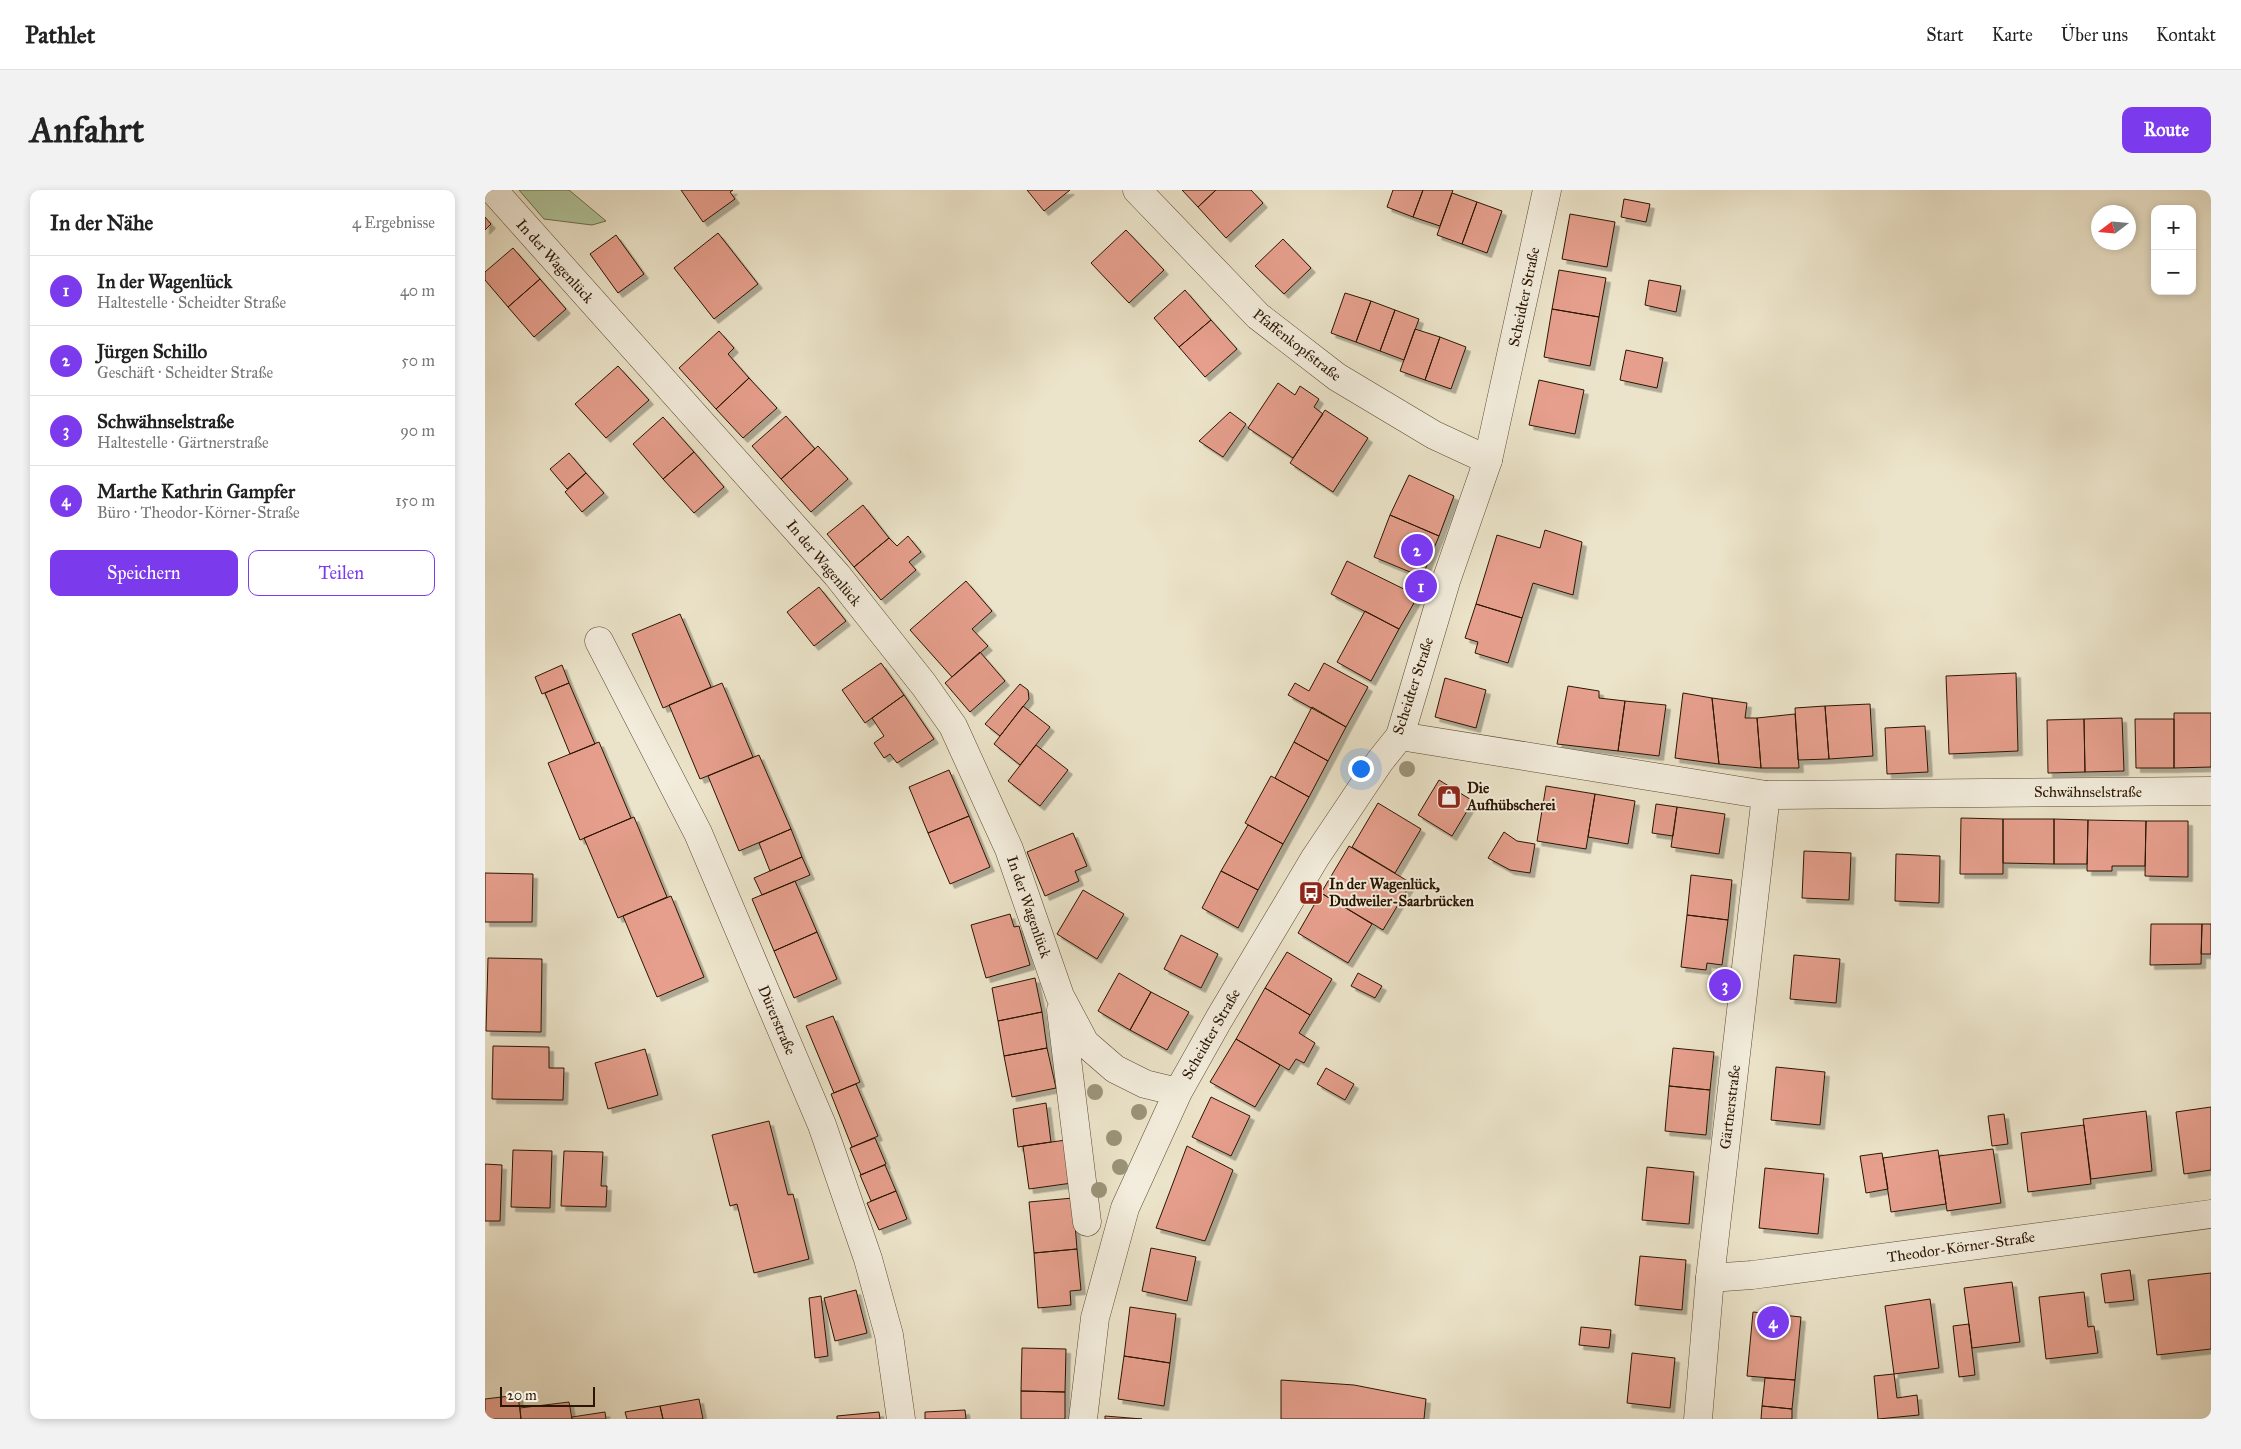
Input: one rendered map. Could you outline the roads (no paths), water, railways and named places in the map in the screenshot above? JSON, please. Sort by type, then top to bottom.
[{"type":"street","name":"In der Wagenlück","points":[[493,190],[810,544],[925,685],[953,726],[1009,849],[1059,996],[1085,1042],[1115,1069],[1145,1084],[1179,1092]]},
{"type":"street","name":"Pfaffenkopfstraße","points":[[1137,190],[1257,316],[1337,377],[1434,435],[1488,460]]},
{"type":"street","name":"Scheidter Straße","points":[[1083,1419],[1095,1318],[1125,1208],[1179,1092],[1315,858],[1380,761],[1400,736],[1446,581],[1488,460],[1547,190]]},
{"type":"street","name":"Dürerstraße","points":[[599,641],[698,832],[822,1126],[868,1259],[889,1336],[901,1419]]},
{"type":"street","name":"Schwähnselstraße","points":[[1400,736],[1766,794],[2211,791]]},
{"type":"street","name":"Gärtnerstraße","points":[[1698,1419],[1710,1278],[1766,794]]},
{"type":"street","name":"In der Wagenlück","points":[[1059,996],[1087,1222]]},
{"type":"street","name":"Theodor-Körner-Straße","points":[[1710,1278],[1752,1275],[2211,1214]]},
{"type":"place","name":"Jürgen Schillo","points":[[1417,550]]},
{"type":"place","name":"In der Wagenlück","points":[[1421,586]]},
{"type":"place","name":"Die Aufhübscherei","points":[[1449,797]]},
{"type":"place","name":"In der Wagenlück, Dudweiler-Saarbrücken","points":[[1311,893]]},
{"type":"place","name":"Schwähnselstraße","points":[[1725,985]]},
{"type":"place","name":"Marthe Kathrin Gampfer","points":[[1773,1322]]}]
